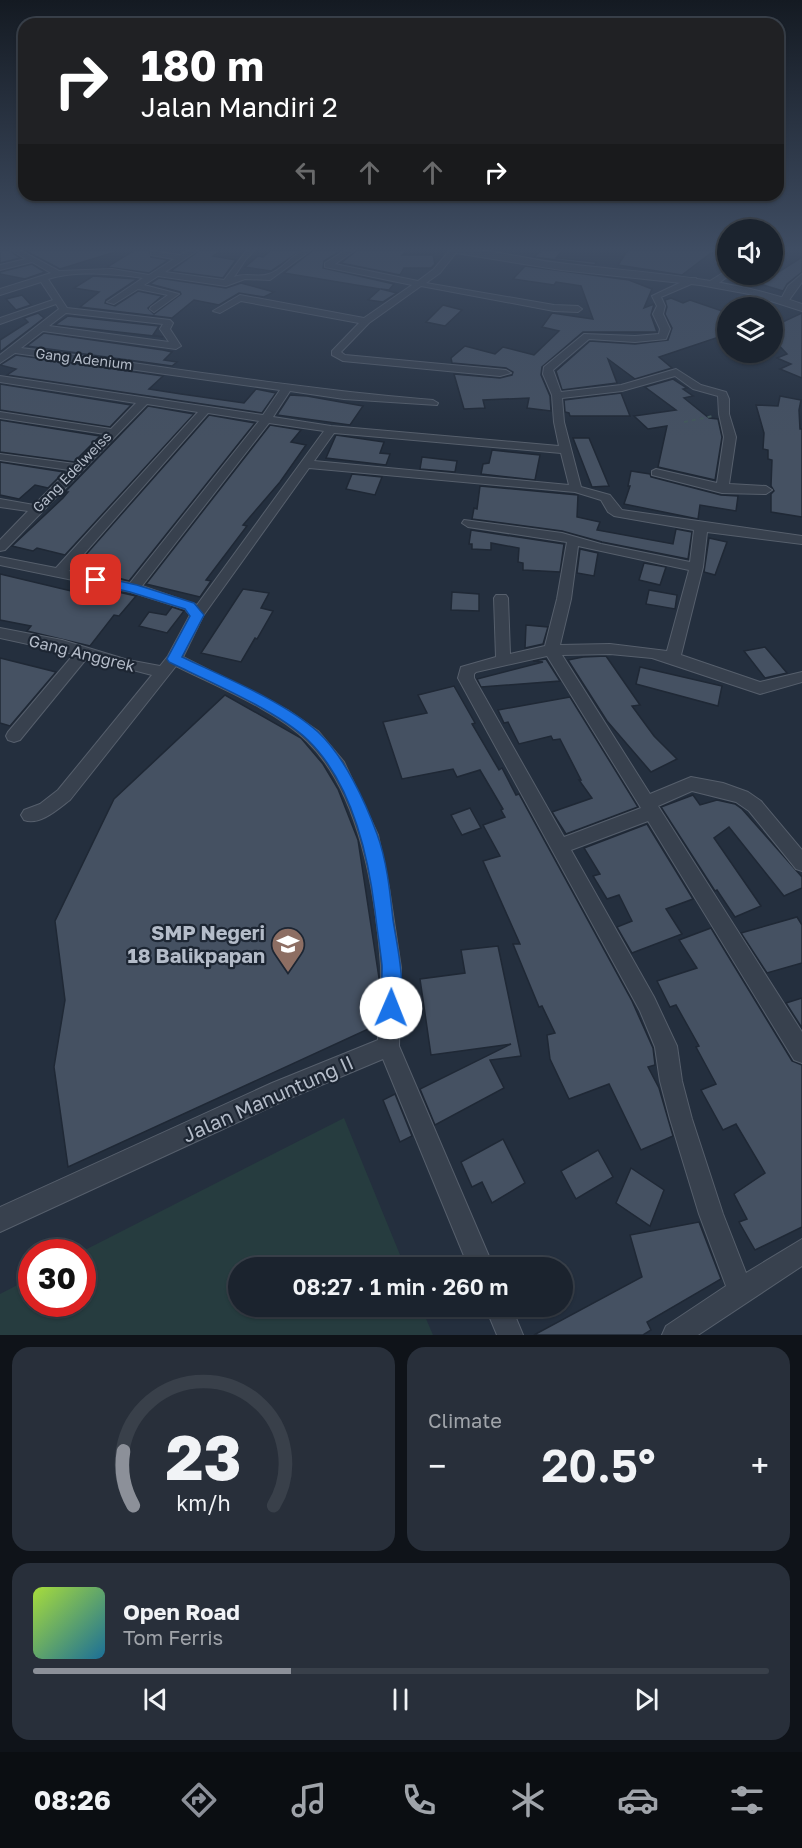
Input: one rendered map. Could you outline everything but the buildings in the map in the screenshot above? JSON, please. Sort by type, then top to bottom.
[{"type":"street","points":[[0,321],[33,312]]},
{"type":"street","points":[[0,360],[40,328],[54,312]]},
{"type":"street","points":[[40,328],[176,346],[165,329],[167,322],[107,312]]},
{"type":"street","points":[[318,312],[366,321]]},
{"type":"street","points":[[378,312],[366,321],[334,353],[343,358],[418,367],[460,369],[492,374],[506,373]]},
{"type":"street","points":[[576,489],[559,422],[557,395],[548,369],[587,336],[636,339],[663,337],[665,329],[659,312]]},
{"type":"street","name":"Gang Adenium","points":[[12,350],[157,368],[286,389],[377,400],[433,403]]},
{"type":"street","points":[[557,395],[622,388],[679,372],[697,387],[722,394],[723,414],[730,437],[722,489]]},
{"type":"street","points":[[0,379],[331,429],[566,450]]},
{"type":"street","points":[[132,588],[266,420],[286,389]]},
{"type":"street","name":"Gang Edelweiss","points":[[0,547],[145,400]]},
{"type":"street","points":[[60,572],[206,409]]},
{"type":"street","points":[[0,415],[111,432]]},
{"type":"street","points":[[30,814],[46,809],[64,795],[169,665],[197,615],[331,429]]},
{"type":"street","points":[[0,457],[77,468]]},
{"type":"street","points":[[306,464],[576,489],[606,498],[612,509],[618,513],[701,528],[802,540]]},
{"type":"street","points":[[656,473],[722,489],[766,490]]},
{"type":"street","points":[[0,503],[36,509]]},
{"type":"street","points":[[468,523],[574,540],[609,550],[696,567]]},
{"type":"street","points":[[673,658],[696,567],[701,528]]},
{"type":"street","points":[[574,540],[570,551],[564,599],[551,650],[801,1048]]},
{"type":"street","points":[[0,561],[132,588],[190,606],[197,615]]},
{"type":"street","points":[[501,598],[503,659]]},
{"type":"street","name":"Gang Anggrek","points":[[1,634],[62,645],[128,665],[169,665]]},
{"type":"street","points":[[740,1290],[711,1214],[681,1119],[671,1081],[666,1046],[647,1004],[466,678],[466,671],[503,659],[551,650],[610,649],[673,658],[760,688],[802,677]]},
{"type":"street","points":[[14,736],[83,653]]},
{"type":"street","points":[[169,665],[240,691],[283,715],[312,735],[336,762],[369,835],[380,888],[391,968],[388,1046],[477,1257]]},
{"type":"street","points":[[560,846],[649,807],[691,784],[723,790],[742,797],[755,807],[802,863]]},
{"type":"street","name":"Jalan Manuntung II","points":[[0,1220],[279,1091],[388,1046]]},
{"type":"street","points":[[675,1335],[802,1251]]},
{"type":"street","points":[[503,1317],[510,1335]]},
{"type":"path","points":[[684,422],[723,414]]},
{"type":"green space","points":[[344,1118],[401,1257],[228,1257],[228,1317],[425,1317],[433,1335],[0,1335],[0,1294],[18,1285],[18,1317],[96,1317],[96,1244]]},
{"type":"place","name":"SMP Negeri 18 Balikpapan","points":[[288,973]]},
{"type":"route","points":[[96,580],[132,588],[190,606],[197,615],[174,659],[283,715],[312,735],[336,762],[369,835],[380,888],[391,968],[391,1008]]}]
